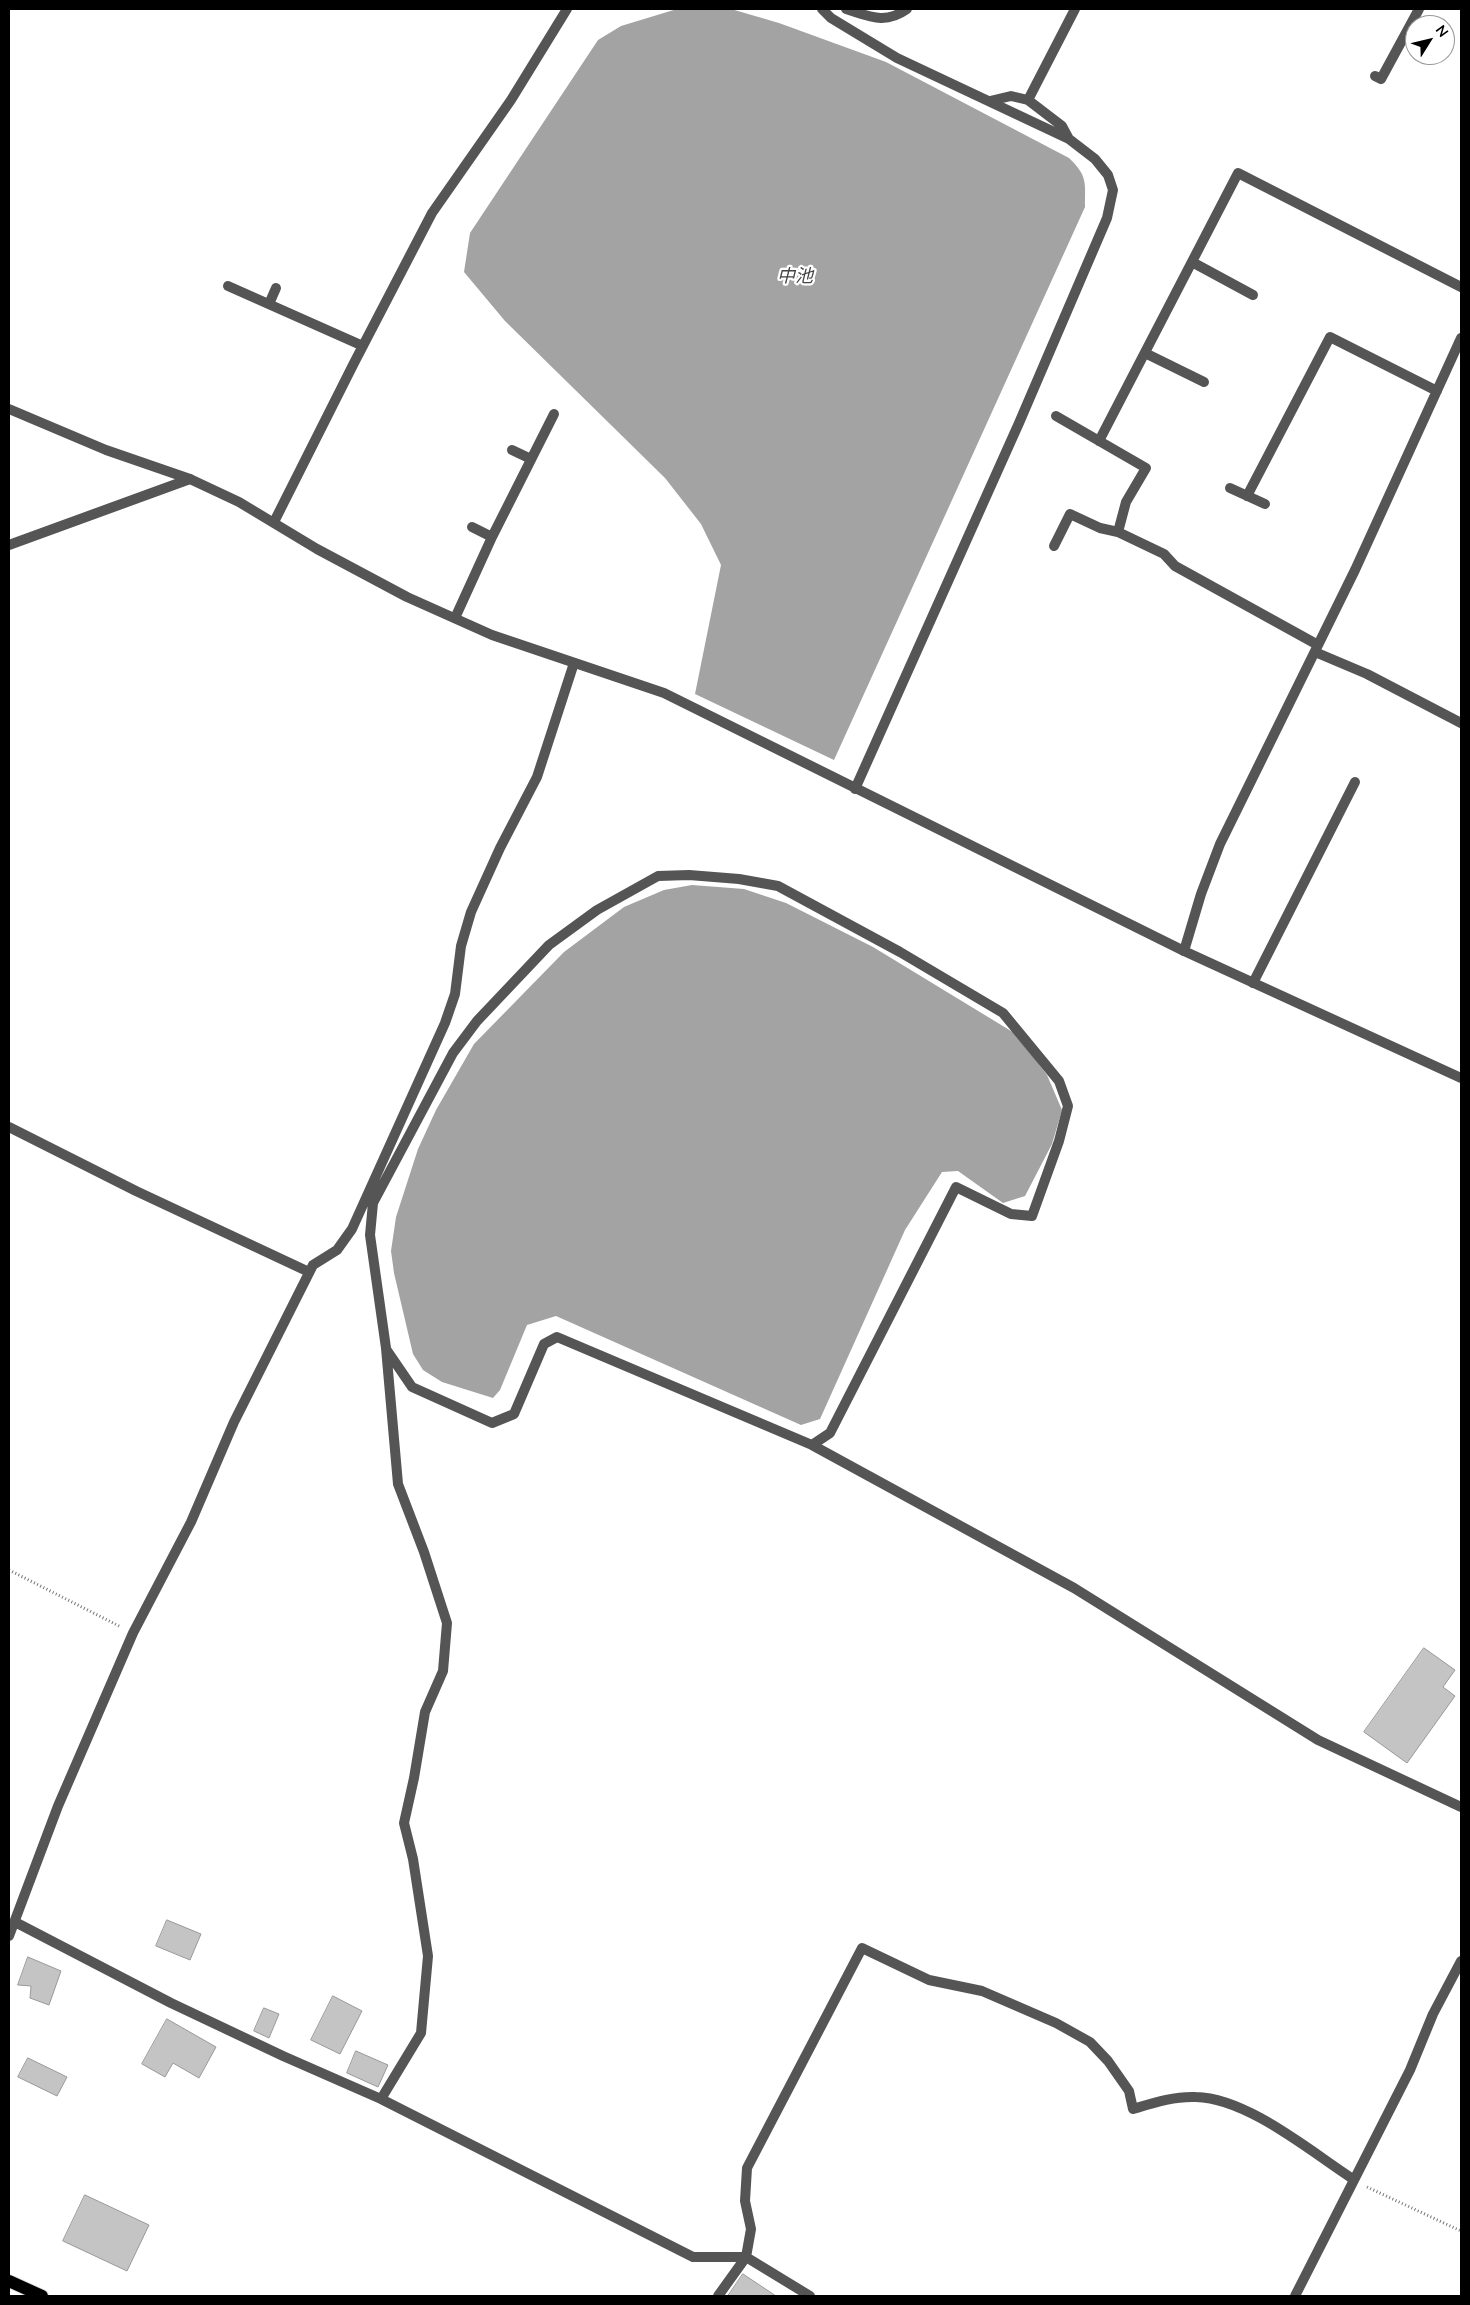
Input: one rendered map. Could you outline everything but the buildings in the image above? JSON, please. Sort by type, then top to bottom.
[{"type":"main road","points":[[9,2282],[42,2296]]},
{"type":"street","points":[[274,522],[432,213],[510,100],[567,9]]},
{"type":"street","points":[[822,9],[831,18],[897,58],[1069,139],[1095,159],[1108,175],[1113,190],[1108,218],[1019,423],[855,789]]},
{"type":"street","points":[[846,9],[884,19],[895,18],[907,9]]},
{"type":"street","points":[[1028,100],[1075,9]]},
{"type":"street","points":[[1375,76],[1381,79],[1418,9]]},
{"type":"street","points":[[990,101],[1011,96],[1028,100],[1062,126],[1069,139]]},
{"type":"street","points":[[1100,441],[1238,173],[1461,288]]},
{"type":"street","points":[[1192,262],[1253,295]]},
{"type":"street","points":[[228,286],[363,346]]},
{"type":"street","points":[[269,304],[276,288]]},
{"type":"street","points":[[1248,496],[1330,337],[1437,391]]},
{"type":"street","points":[[1184,951],[1201,894],[1220,844],[1317,649],[1437,391],[1457,361],[1461,338]]},
{"type":"street","points":[[1145,352],[1204,382]]},
{"type":"street","points":[[9,409],[106,450],[190,479],[239,502],[325,553],[407,597],[492,635],[664,693],[1184,951],[1461,1078]]},
{"type":"street","points":[[455,618],[492,537],[554,414]]},
{"type":"street","points":[[1056,416],[1146,468],[1126,502],[1118,532]]},
{"type":"street","points":[[512,450],[531,459]]},
{"type":"street","points":[[9,544],[190,479]]},
{"type":"street","points":[[1230,488],[1265,504]]},
{"type":"street","points":[[1054,546],[1070,514],[1100,528],[1118,532],[1164,554],[1175,566],[1317,649],[1461,723]]},
{"type":"street","points":[[472,527],[492,537]]},
{"type":"street","points":[[9,1936],[58,1806],[133,1633],[191,1522],[234,1422],[312,1265],[337,1250],[352,1229],[442,1030],[455,994],[461,946],[470,912],[537,776],[574,663]]},
{"type":"street","points":[[1253,983],[1355,782]]},
{"type":"street","points":[[381,2098],[421,2033],[428,1956],[413,1859],[404,1823],[425,1712],[442,1671],[447,1623],[424,1552],[398,1484],[386,1348],[370,1235],[373,1204],[453,1053],[477,1021],[549,945],[597,910],[658,876],[688,875],[739,879],[778,886],[900,952],[1003,1013],[1059,1081],[1068,1106],[1059,1141],[1032,1216],[1011,1214],[956,1187],[830,1434],[812,1445]]},
{"type":"street","points":[[9,1127],[136,1191],[309,1272]]},
{"type":"street","points":[[386,1348],[412,1387],[492,1423],[514,1414],[544,1344],[556,1337],[812,1445],[1074,1588],[1318,1740],[1461,1807]]},
{"type":"street","points":[[15,1922],[171,2004],[283,2056],[381,2098],[693,2257],[746,2257],[810,2296]]},
{"type":"street","points":[[718,2296],[746,2257],[751,2229],[746,2201],[747,2168],[862,1948],[929,1980],[982,1991],[1056,2022],[1090,2042],[1108,2061],[1129,2091],[1133,2109],[1173,2098],[1197,2096],[1232,2104],[1265,2120],[1353,2179]]},
{"type":"street","points":[[1295,2296],[1410,2070],[1433,2014],[1461,1961]]},
{"type":"path","points":[[9,1570],[133,1633]]},
{"type":"path","points":[[1353,2179],[1372,2190],[1461,2231]]},
{"type":"water","name":"中池","points":[[677,9],[731,9],[779,23],[886,62],[1069,158],[1080,170],[1084,180],[1085,207],[834,760],[695,694],[721,565],[701,524],[665,478],[505,321],[464,272],[470,233],[598,40],[621,26]]},
{"type":"water","points":[[692,885],[744,889],[786,903],[873,947],[1016,1034],[1047,1075],[1062,1110],[1052,1144],[1025,1196],[1003,1203],[958,1171],[942,1172],[905,1230],[820,1419],[801,1425],[556,1316],[527,1325],[500,1390],[493,1398],[442,1382],[423,1370],[413,1354],[394,1273],[391,1251],[396,1217],[418,1149],[436,1110],[474,1044],[564,952],[624,907],[664,890]]}]
